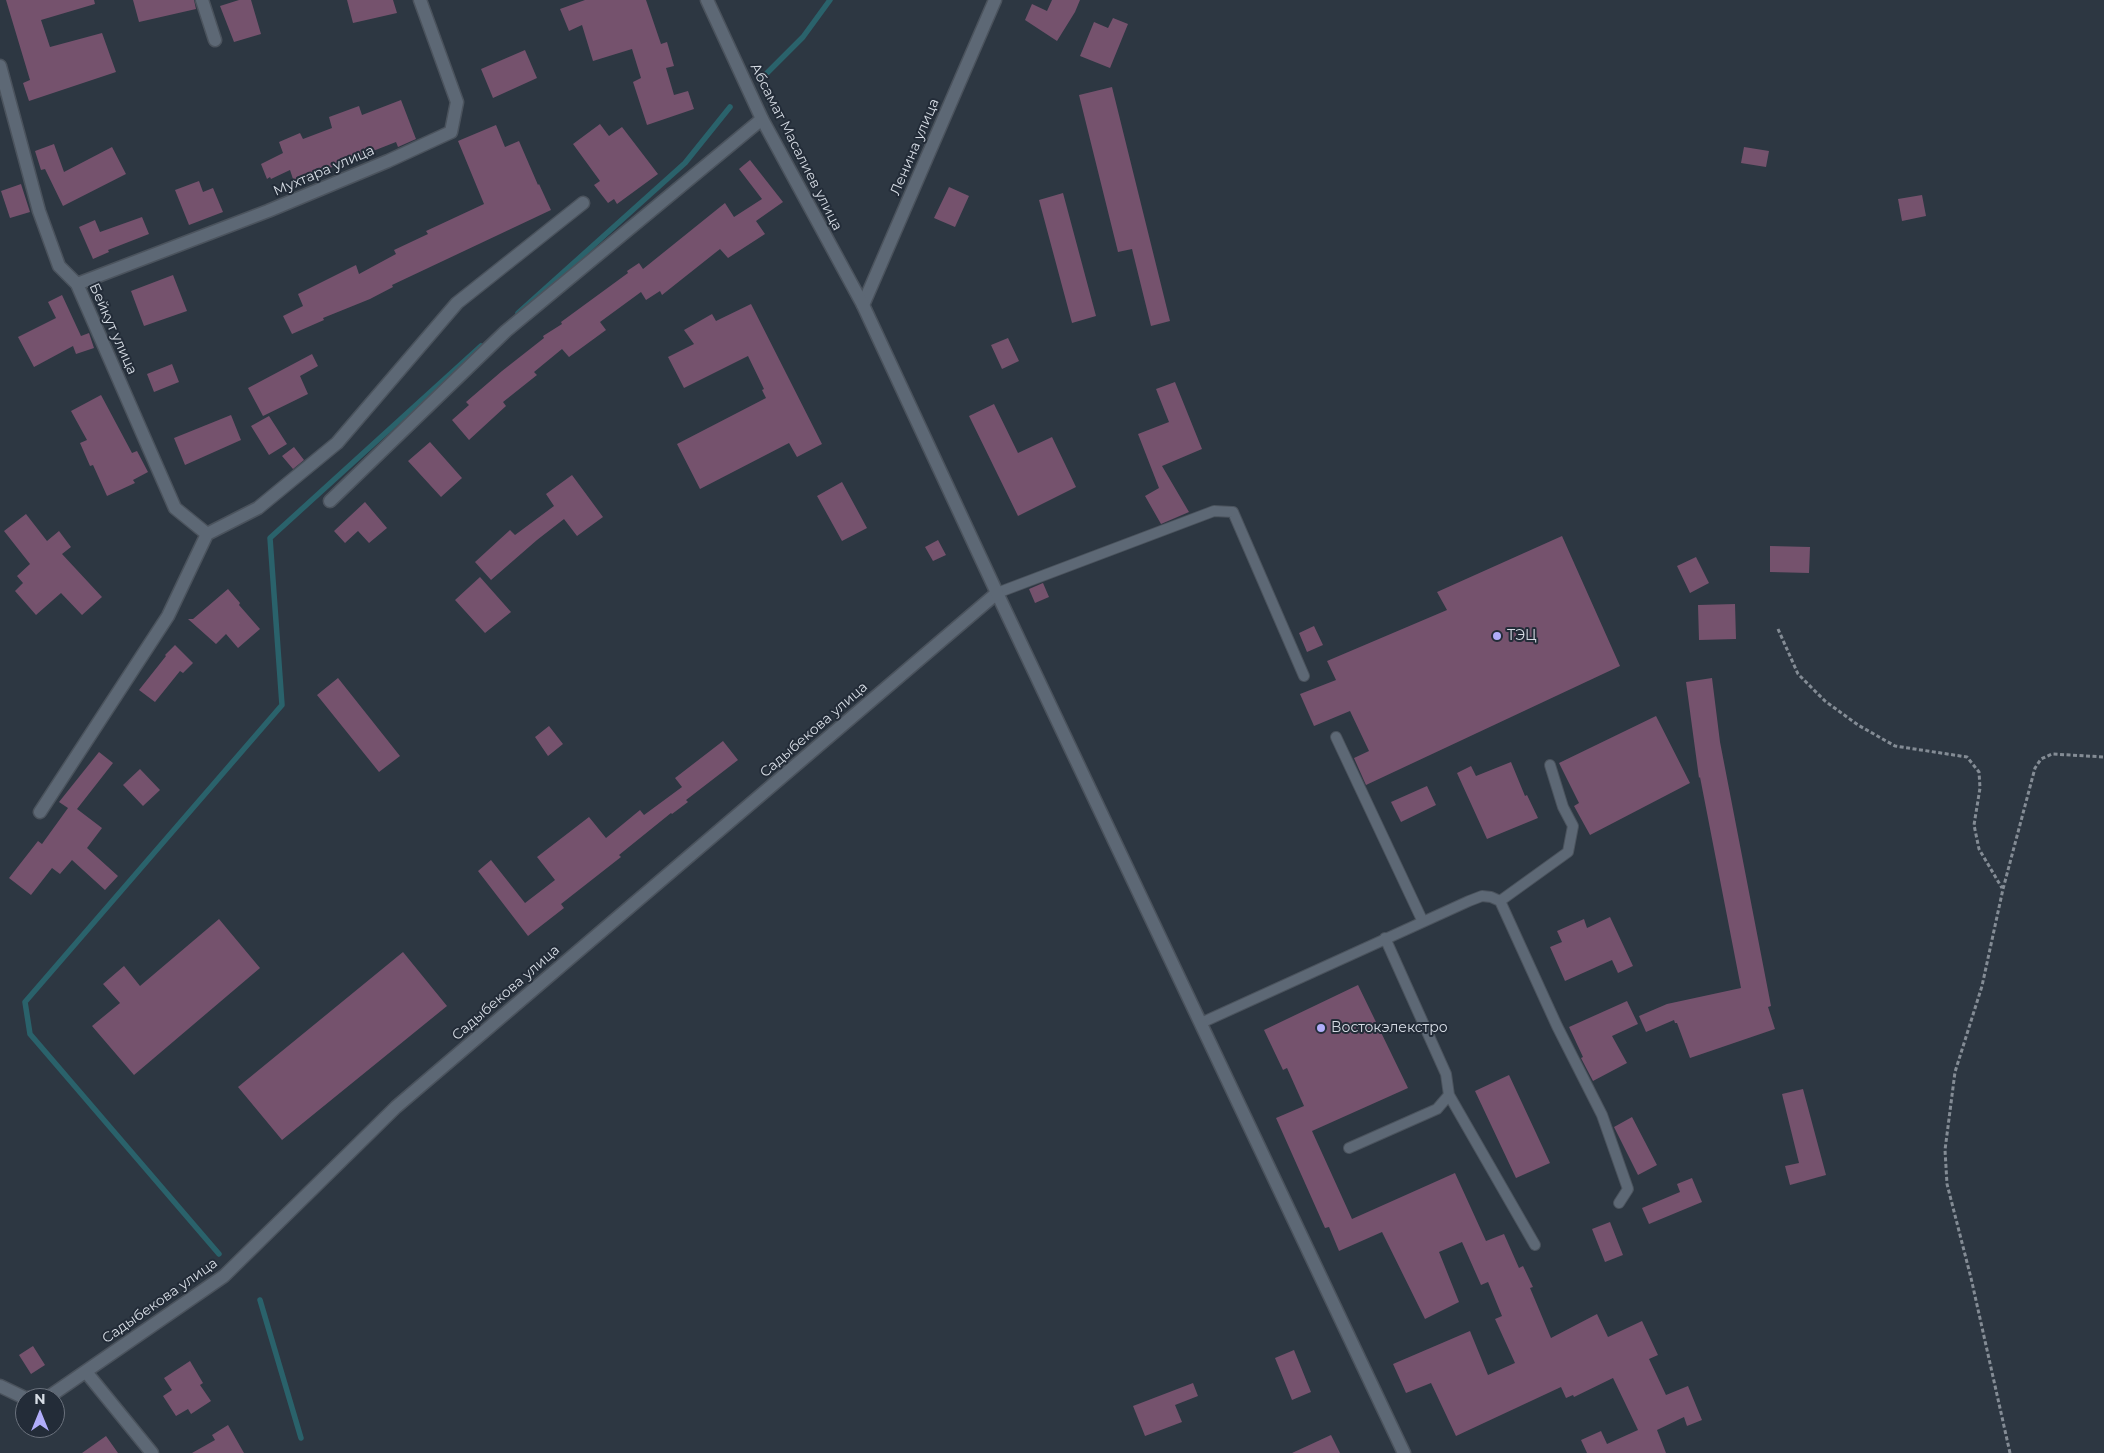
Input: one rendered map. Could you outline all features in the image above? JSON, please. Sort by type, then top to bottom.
[{"type":"street","points":[[202,0],[215,40]]},
{"type":"street","name":"Мухтара улица","points":[[77,284],[268,211],[388,161],[451,132],[458,102],[420,0]]},
{"type":"street","name":"Абсамат Масалиев улица","points":[[707,0],[762,120],[863,305],[997,593],[1404,1453]]},
{"type":"street","name":"Ленина улица","points":[[863,305],[995,0]]},
{"type":"street","name":"Бейкут улица","points":[[0,66],[38,211],[59,266],[77,284],[175,508],[207,534]]},
{"type":"street","points":[[330,501],[506,331],[762,120]]},
{"type":"street","points":[[40,812],[168,616],[207,534],[258,508],[337,443],[457,303],[583,203]]},
{"type":"street","name":"Садыбекова улица","points":[[62,1388],[224,1276],[396,1106],[997,593]]},
{"type":"street","points":[[86,1372],[152,1453]]},
{"type":"street","name":"Садыбекова улица","points":[[0,1386],[15,1393]]},
{"type":"lane","points":[[997,593],[1214,511],[1234,512],[1304,676]]},
{"type":"lane","points":[[1336,737],[1423,922]]},
{"type":"lane","points":[[1500,901],[1568,852],[1573,826],[1563,807],[1550,765]]},
{"type":"lane","points":[[1201,1022],[1482,896],[1491,897],[1500,901],[1557,1026],[1602,1114],[1628,1189],[1619,1202]]},
{"type":"lane","points":[[1385,938],[1446,1074],[1449,1095],[1536,1245]]},
{"type":"lane","points":[[1349,1148],[1437,1109],[1449,1095]]},
{"type":"path","points":[[1778,630],[1798,674],[1825,701],[1858,726],[1895,746],[1967,758],[1979,772],[1980,788],[1974,825],[1979,849],[2003,889]]},
{"type":"path","points":[[2010,1453],[1971,1278],[1947,1184],[1945,1150],[1955,1072],[1982,986],[2003,889],[2035,768],[2041,759],[2052,754],[2104,757]]},
{"type":"building","points":[[6,0],[94,0],[95,4],[41,20],[50,47],[102,33],[116,72],[29,101],[23,83],[30,80]]},
{"type":"building","points":[[133,0],[194,0],[196,9],[139,22]]},
{"type":"building","points":[[239,0],[251,0],[261,34],[234,42],[220,6]]},
{"type":"building","points":[[347,0],[393,0],[397,13],[353,23]]},
{"type":"building","points":[[585,0],[646,0],[661,44],[667,42],[674,66],[666,68],[674,95],[688,91],[694,109],[647,125],[633,82],[641,78],[632,49],[593,61],[582,25],[569,31],[560,9]]},
{"type":"building","points":[[1052,0],[1080,0],[1075,12],[1057,41],[1025,20],[1032,4],[1047,11]]},
{"type":"building","points":[[1113,18],[1128,24],[1110,68],[1080,56],[1094,22],[1108,28]]},
{"type":"building","points":[[525,50],[537,78],[493,98],[481,69]]},
{"type":"building","points":[[1112,87],[1170,321],[1151,326],[1132,249],[1118,252],[1079,95]]},
{"type":"building","points":[[401,100],[416,139],[398,147],[396,142],[294,182],[290,170],[267,179],[261,164],[283,153],[279,142],[300,133],[303,139],[332,128],[329,117],[359,106],[362,115]]},
{"type":"building","points":[[600,124],[609,136],[622,127],[658,174],[617,204],[614,199],[608,203],[594,185],[600,181],[573,144]]},
{"type":"building","points":[[496,125],[505,147],[519,141],[551,210],[392,285],[393,287],[370,299],[323,318],[324,320],[292,334],[283,316],[303,306],[298,294],[356,265],[359,274],[396,254],[394,250],[428,234],[426,231],[484,204],[458,141]]},
{"type":"building","points":[[54,144],[64,172],[112,147],[126,174],[63,206],[45,169],[41,170],[35,151]]},
{"type":"building","points":[[1744,147],[1769,151],[1766,167],[1741,163]]},
{"type":"building","points":[[750,160],[783,202],[756,221],[765,234],[728,258],[720,249],[662,295],[660,291],[646,300],[641,292],[600,322],[606,330],[569,357],[562,349],[534,372],[537,375],[503,402],[506,406],[469,440],[452,420],[469,405],[466,402],[544,338],[543,336],[562,324],[561,322],[628,273],[627,271],[639,263],[643,269],[725,203],[734,217],[762,199],[739,169]]},
{"type":"building","points":[[199,181],[203,192],[213,188],[223,212],[189,225],[175,190]]},
{"type":"building","points":[[21,184],[30,212],[10,218],[1,191]]},
{"type":"building","points":[[949,187],[969,196],[955,227],[934,218]]},
{"type":"building","points":[[1063,193],[1096,316],[1072,323],[1039,200]]},
{"type":"building","points":[[1922,195],[1926,216],[1902,221],[1898,199]]},
{"type":"building","points":[[142,217],[149,234],[108,250],[109,252],[93,259],[79,227],[95,220],[100,232]]},
{"type":"building","points":[[173,275],[187,311],[144,326],[131,291]]},
{"type":"building","points":[[62,295],[81,336],[89,333],[94,348],[76,354],[73,346],[34,367],[18,337],[56,318],[48,302]]},
{"type":"building","points":[[751,304],[822,444],[797,457],[789,443],[700,489],[677,444],[766,398],[762,390],[764,389],[748,356],[684,388],[668,357],[694,344],[684,330],[712,314],[716,321]]},
{"type":"building","points":[[1008,338],[1019,361],[1002,369],[991,345]]},
{"type":"building","points":[[312,354],[318,366],[300,376],[308,394],[263,416],[248,388]]},
{"type":"building","points":[[172,364],[179,382],[154,392],[147,374]]},
{"type":"building","points":[[1175,382],[1202,449],[1162,466],[1189,512],[1161,524],[1145,496],[1159,488],[1138,434],[1169,422],[1156,389]]},
{"type":"building","points":[[101,395],[132,453],[137,451],[148,472],[133,480],[135,483],[107,496],[93,465],[90,466],[80,443],[87,440],[71,411]]},
{"type":"building","points":[[994,404],[1018,453],[1052,437],[1076,487],[1018,516],[969,416]]},
{"type":"building","points":[[231,415],[241,440],[185,465],[174,438]]},
{"type":"building","points":[[269,416],[287,444],[269,455],[251,426]]},
{"type":"building","points":[[430,442],[462,478],[441,497],[408,461]]},
{"type":"building","points":[[294,447],[304,460],[293,469],[282,456]]},
{"type":"building","points":[[572,475],[603,517],[577,536],[564,519],[491,580],[475,562],[510,530],[515,535],[554,506],[546,494]]},
{"type":"building","points":[[842,482],[867,528],[842,541],[817,496]]},
{"type":"building","points":[[365,502],[387,528],[369,543],[358,531],[345,543],[334,531]]},
{"type":"building","points":[[26,514],[47,541],[59,531],[71,547],[62,554],[102,597],[82,615],[61,593],[36,615],[15,591],[23,583],[17,576],[30,564],[4,531]]},
{"type":"building","name":"ТЭЦ","points":[[1562,536],[1620,666],[1366,785],[1354,758],[1369,751],[1350,711],[1314,726],[1300,694],[1336,680],[1327,661],[1447,610],[1437,592]]},
{"type":"building","points":[[938,540],[946,555],[933,561],[925,547]]},
{"type":"building","points":[[1770,546],[1810,547],[1809,573],[1770,572]]},
{"type":"building","points":[[1696,557],[1709,583],[1690,593],[1677,566]]},
{"type":"building","points":[[480,577],[511,612],[485,633],[455,600]]},
{"type":"building","points":[[1043,583],[1049,597],[1035,603],[1029,589]]},
{"type":"building","points":[[228,589],[260,629],[238,648],[226,634],[216,644],[188,619],[193,619]]},
{"type":"building","points":[[1735,604],[1736,639],[1699,640],[1698,605]]},
{"type":"building","points":[[1314,626],[1323,645],[1307,652],[1299,633]]},
{"type":"building","points":[[175,645],[193,663],[183,673],[180,671],[155,702],[139,690],[165,655]]},
{"type":"building","points":[[338,678],[400,756],[379,772],[317,695]]},
{"type":"building","points":[[1712,678],[1720,742],[1771,1006],[1768,1007],[1775,1029],[1690,1058],[1677,1023],[1674,1020],[1646,1032],[1639,1016],[1667,1004],[1741,988],[1699,778],[1686,682]]},
{"type":"building","points":[[1656,716],[1690,783],[1590,835],[1574,806],[1579,803],[1559,763]]},
{"type":"building","points":[[549,726],[563,744],[548,756],[535,737]]},
{"type":"building","points":[[723,741],[738,760],[686,800],[688,802],[671,813],[619,855],[621,857],[561,904],[564,908],[528,936],[478,871],[491,860],[525,903],[555,880],[537,857],[589,817],[606,838],[640,810],[644,815],[682,787],[675,778]]},
{"type":"building","points":[[99,752],[113,763],[77,809],[102,828],[87,848],[118,876],[105,890],[72,860],[60,874],[52,868],[31,895],[9,878],[38,841],[42,844],[68,808],[59,802]]},
{"type":"building","points":[[1511,762],[1525,796],[1527,795],[1538,818],[1487,839],[1457,773],[1471,766],[1476,776]]},
{"type":"building","points":[[140,769],[160,790],[143,806],[123,785]]},
{"type":"building","points":[[1427,786],[1436,805],[1401,822],[1391,802]]},
{"type":"building","points":[[1610,917],[1633,966],[1618,973],[1612,960],[1565,981],[1550,947],[1562,942],[1557,931],[1584,919],[1587,928]]},
{"type":"building","points":[[219,919],[260,968],[134,1075],[92,1026],[120,1003],[103,984],[124,966],[140,986]]},
{"type":"building","points":[[403,952],[447,1006],[282,1140],[238,1087]]},
{"type":"building","points":[[1358,985],[1408,1088],[1312,1131],[1352,1219],[1455,1173],[1486,1241],[1504,1234],[1519,1268],[1523,1266],[1533,1287],[1530,1288],[1551,1338],[1597,1314],[1608,1337],[1642,1321],[1658,1355],[1649,1359],[1666,1395],[1688,1386],[1702,1420],[1687,1426],[1684,1417],[1657,1430],[1666,1453],[1587,1453],[1581,1440],[1601,1431],[1607,1444],[1638,1430],[1613,1378],[1574,1397],[1573,1395],[1566,1398],[1561,1387],[1456,1436],[1431,1383],[1406,1393],[1393,1364],[1470,1331],[1488,1375],[1515,1363],[1495,1319],[1502,1316],[1488,1282],[1481,1285],[1462,1242],[1439,1252],[1459,1302],[1425,1319],[1382,1232],[1339,1251],[1329,1227],[1325,1228],[1276,1118],[1304,1106],[1287,1068],[1283,1070],[1264,1030]]},
{"type":"building","points":[[1627,1001],[1638,1024],[1612,1036],[1627,1063],[1593,1081],[1581,1058],[1583,1057],[1569,1027]]},
{"type":"building","points":[[1509,1075],[1550,1163],[1516,1178],[1475,1091]]},
{"type":"building","points":[[1803,1089],[1826,1175],[1790,1185],[1785,1166],[1799,1163],[1782,1094]]},
{"type":"building","points":[[1632,1117],[1657,1165],[1638,1175],[1614,1127]]},
{"type":"building","points":[[1692,1178],[1702,1202],[1649,1224],[1642,1208],[1680,1192],[1677,1184]]},
{"type":"building","points":[[1610,1222],[1623,1255],[1605,1262],[1592,1229]]},
{"type":"building","points":[[33,1346],[45,1365],[31,1374],[19,1355]]},
{"type":"building","points":[[1294,1350],[1311,1392],[1292,1400],[1275,1358]]},
{"type":"building","points":[[190,1361],[203,1383],[200,1385],[211,1401],[191,1414],[188,1409],[176,1416],[163,1396],[172,1390],[164,1378]]},
{"type":"building","points":[[1193,1383],[1198,1396],[1175,1405],[1182,1422],[1145,1436],[1133,1406]]},
{"type":"building","points":[[228,1425],[244,1453],[192,1453],[215,1440],[212,1435]]},
{"type":"building","points":[[1331,1435],[1340,1453],[1292,1453]]},
{"type":"building","points":[[106,1436],[118,1453],[82,1453]]},
{"type":"waterway","points":[[760,80],[803,37],[830,0]]},
{"type":"waterway","points":[[518,313],[685,163],[730,107]]},
{"type":"waterway","points":[[219,1254],[30,1034],[25,1002],[282,705],[270,538],[481,346]]},
{"type":"waterway","points":[[260,1300],[301,1438]]},
{"type":"place","name":"ТЭЦ","points":[[1497,636]]},
{"type":"place","name":"Востокэлекстро","points":[[1321,1028]]}]
